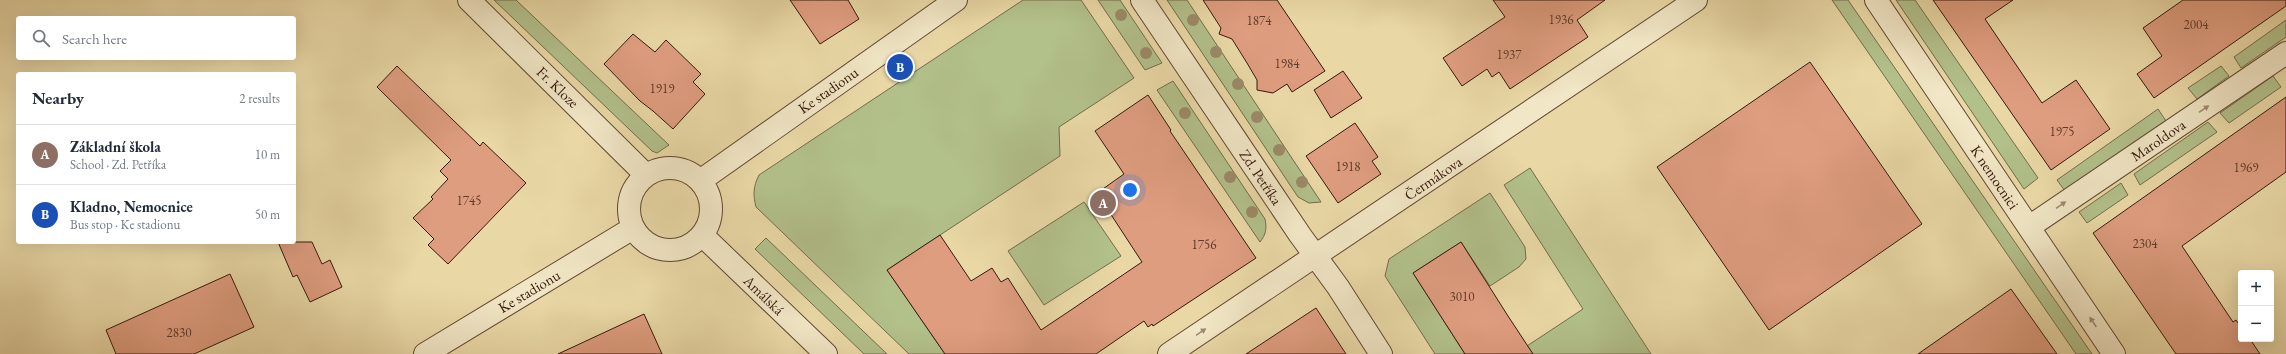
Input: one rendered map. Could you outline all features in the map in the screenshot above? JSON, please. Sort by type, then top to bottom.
[{"type":"street","name":"Fr. Kloze","points":[[469,0],[646,175]]},
{"type":"street","name":"Ke stadionu","points":[[700,181],[956,0]]},
{"type":"street","name":"Zd. Petříka","points":[[1142,0],[1300,235],[1317,255],[1381,354]]},
{"type":"street","name":"Čermákova","points":[[1169,354],[1696,0]]},
{"type":"street","name":"K nemocnici","points":[[1876,0],[2114,354]]},
{"type":"street","name":"Maroldova","points":[[2029,227],[2286,53]]},
{"type":"street","points":[[668,167],[680,169],[700,181],[707,190],[711,213],[708,225],[702,235],[683,248],[659,249],[649,245],[639,237],[633,228],[629,216],[629,204],[638,183],[646,175],[668,167]]},
{"type":"street","name":"Ke stadionu","points":[[425,354],[633,228]]},
{"type":"street","name":"Amálská","points":[[702,235],[826,354]]},
{"type":"green space","points":[[494,0],[516,0],[669,145],[657,153],[652,151]]},
{"type":"green space","points":[[1023,0],[1081,0],[1134,78],[1059,127],[1060,156],[887,270],[945,354],[909,354],[756,207],[754,195],[756,183],[759,175]]},
{"type":"green space","points":[[1098,0],[1120,0],[1162,63],[1145,70]]},
{"type":"green space","points":[[1167,0],[1187,0],[1321,202],[1309,203],[1298,197]]},
{"type":"green space","points":[[1832,0],[1848,0],[2092,354],[2076,354]]},
{"type":"green space","points":[[1896,0],[1915,0],[2038,178],[2024,189]]},
{"type":"green space","points":[[2286,20],[2286,37],[2241,68],[2234,57]]},
{"type":"green space","points":[[2221,66],[2229,76],[2197,99],[2188,88]]},
{"type":"green space","points":[[2273,76],[2281,87],[2229,123],[2220,113]]},
{"type":"green space","points":[[1173,81],[1265,219],[1266,231],[1260,242],[1157,90]]},
{"type":"green space","points":[[2158,109],[2166,121],[2065,191],[2057,180]]},
{"type":"green space","points":[[2208,122],[2217,132],[2140,185],[2134,174]]},
{"type":"green space","points":[[1530,168],[1651,354],[1533,354],[1527,346],[1583,309],[1504,185]]},
{"type":"green space","points":[[2121,183],[2128,195],[2087,223],[2079,212]]},
{"type":"green space","points":[[1490,193],[1525,247],[1526,259],[1519,267],[1490,286],[1461,242],[1413,273],[1465,354],[1435,354],[1385,276],[1389,259]]},
{"type":"green space","points":[[1084,202],[1121,256],[1044,305],[1008,251]]},
{"type":"green space","points":[[766,238],[887,354],[864,354],[755,249]]},
{"type":"building","points":[[790,0],[848,0],[859,19],[820,44]]},
{"type":"building","points":[[1203,0],[1277,0],[1325,71],[1292,92],[1287,84],[1273,93],[1257,90],[1257,80],[1247,63],[1232,39],[1219,34],[1221,28]]},
{"type":"building","points":[[1493,0],[1605,0],[1577,20],[1588,37],[1510,89],[1499,72],[1492,77],[1487,69],[1462,86],[1443,58],[1505,17]]},
{"type":"building","points":[[1933,0],[2013,0],[1985,19],[2042,103],[2076,80],[2110,129],[2051,170]]},
{"type":"building","points":[[2183,0],[2286,0],[2286,6],[2154,98],[2137,74],[2162,56],[2143,28]]},
{"type":"building","points":[[633,34],[655,52],[666,40],[701,74],[693,82],[705,94],[673,129],[640,101],[604,64]]},
{"type":"building","points":[[1810,62],[1922,224],[1769,330],[1657,167]]},
{"type":"building","points":[[397,66],[480,146],[483,142],[526,183],[448,264],[428,245],[434,239],[413,218],[433,199],[431,197],[448,179],[440,171],[451,160],[377,87]]},
{"type":"building","points":[[1343,71],[1362,98],[1331,118],[1314,90]]},
{"type":"building","points":[[1148,95],[1171,130],[1170,131],[1256,258],[1153,326],[1152,324],[1148,327],[1144,321],[1096,354],[945,354],[887,270],[940,235],[971,281],[992,268],[1001,282],[1008,278],[1041,330],[1142,262],[1108,210],[1111,208],[1100,191],[1124,174],[1095,131]]},
{"type":"building","points":[[2286,97],[2286,172],[2182,246],[2233,322],[2236,320],[2238,323],[2238,342],[2252,342],[2260,354],[2176,354],[2093,233]]},
{"type":"building","points":[[1355,123],[1378,157],[1372,161],[1381,174],[1338,203],[1306,156]]},
{"type":"building","points":[[312,242],[322,264],[330,260],[342,287],[310,302],[297,275],[293,277],[279,244]]},
{"type":"building","points":[[1461,242],[1533,354],[1465,354],[1413,273]]},
{"type":"building","points":[[230,274],[254,327],[194,354],[116,354],[106,330]]},
{"type":"building","points":[[2011,289],[2057,354],[1918,354]]},
{"type":"building","points":[[1316,308],[1346,354],[1246,354]]},
{"type":"building","points":[[644,314],[662,354],[558,354]]},
{"type":"place","name":"Kladno, Nemocnice","points":[[900,67]]},
{"type":"place","name":"Základní škola","points":[[1103,203]]}]
